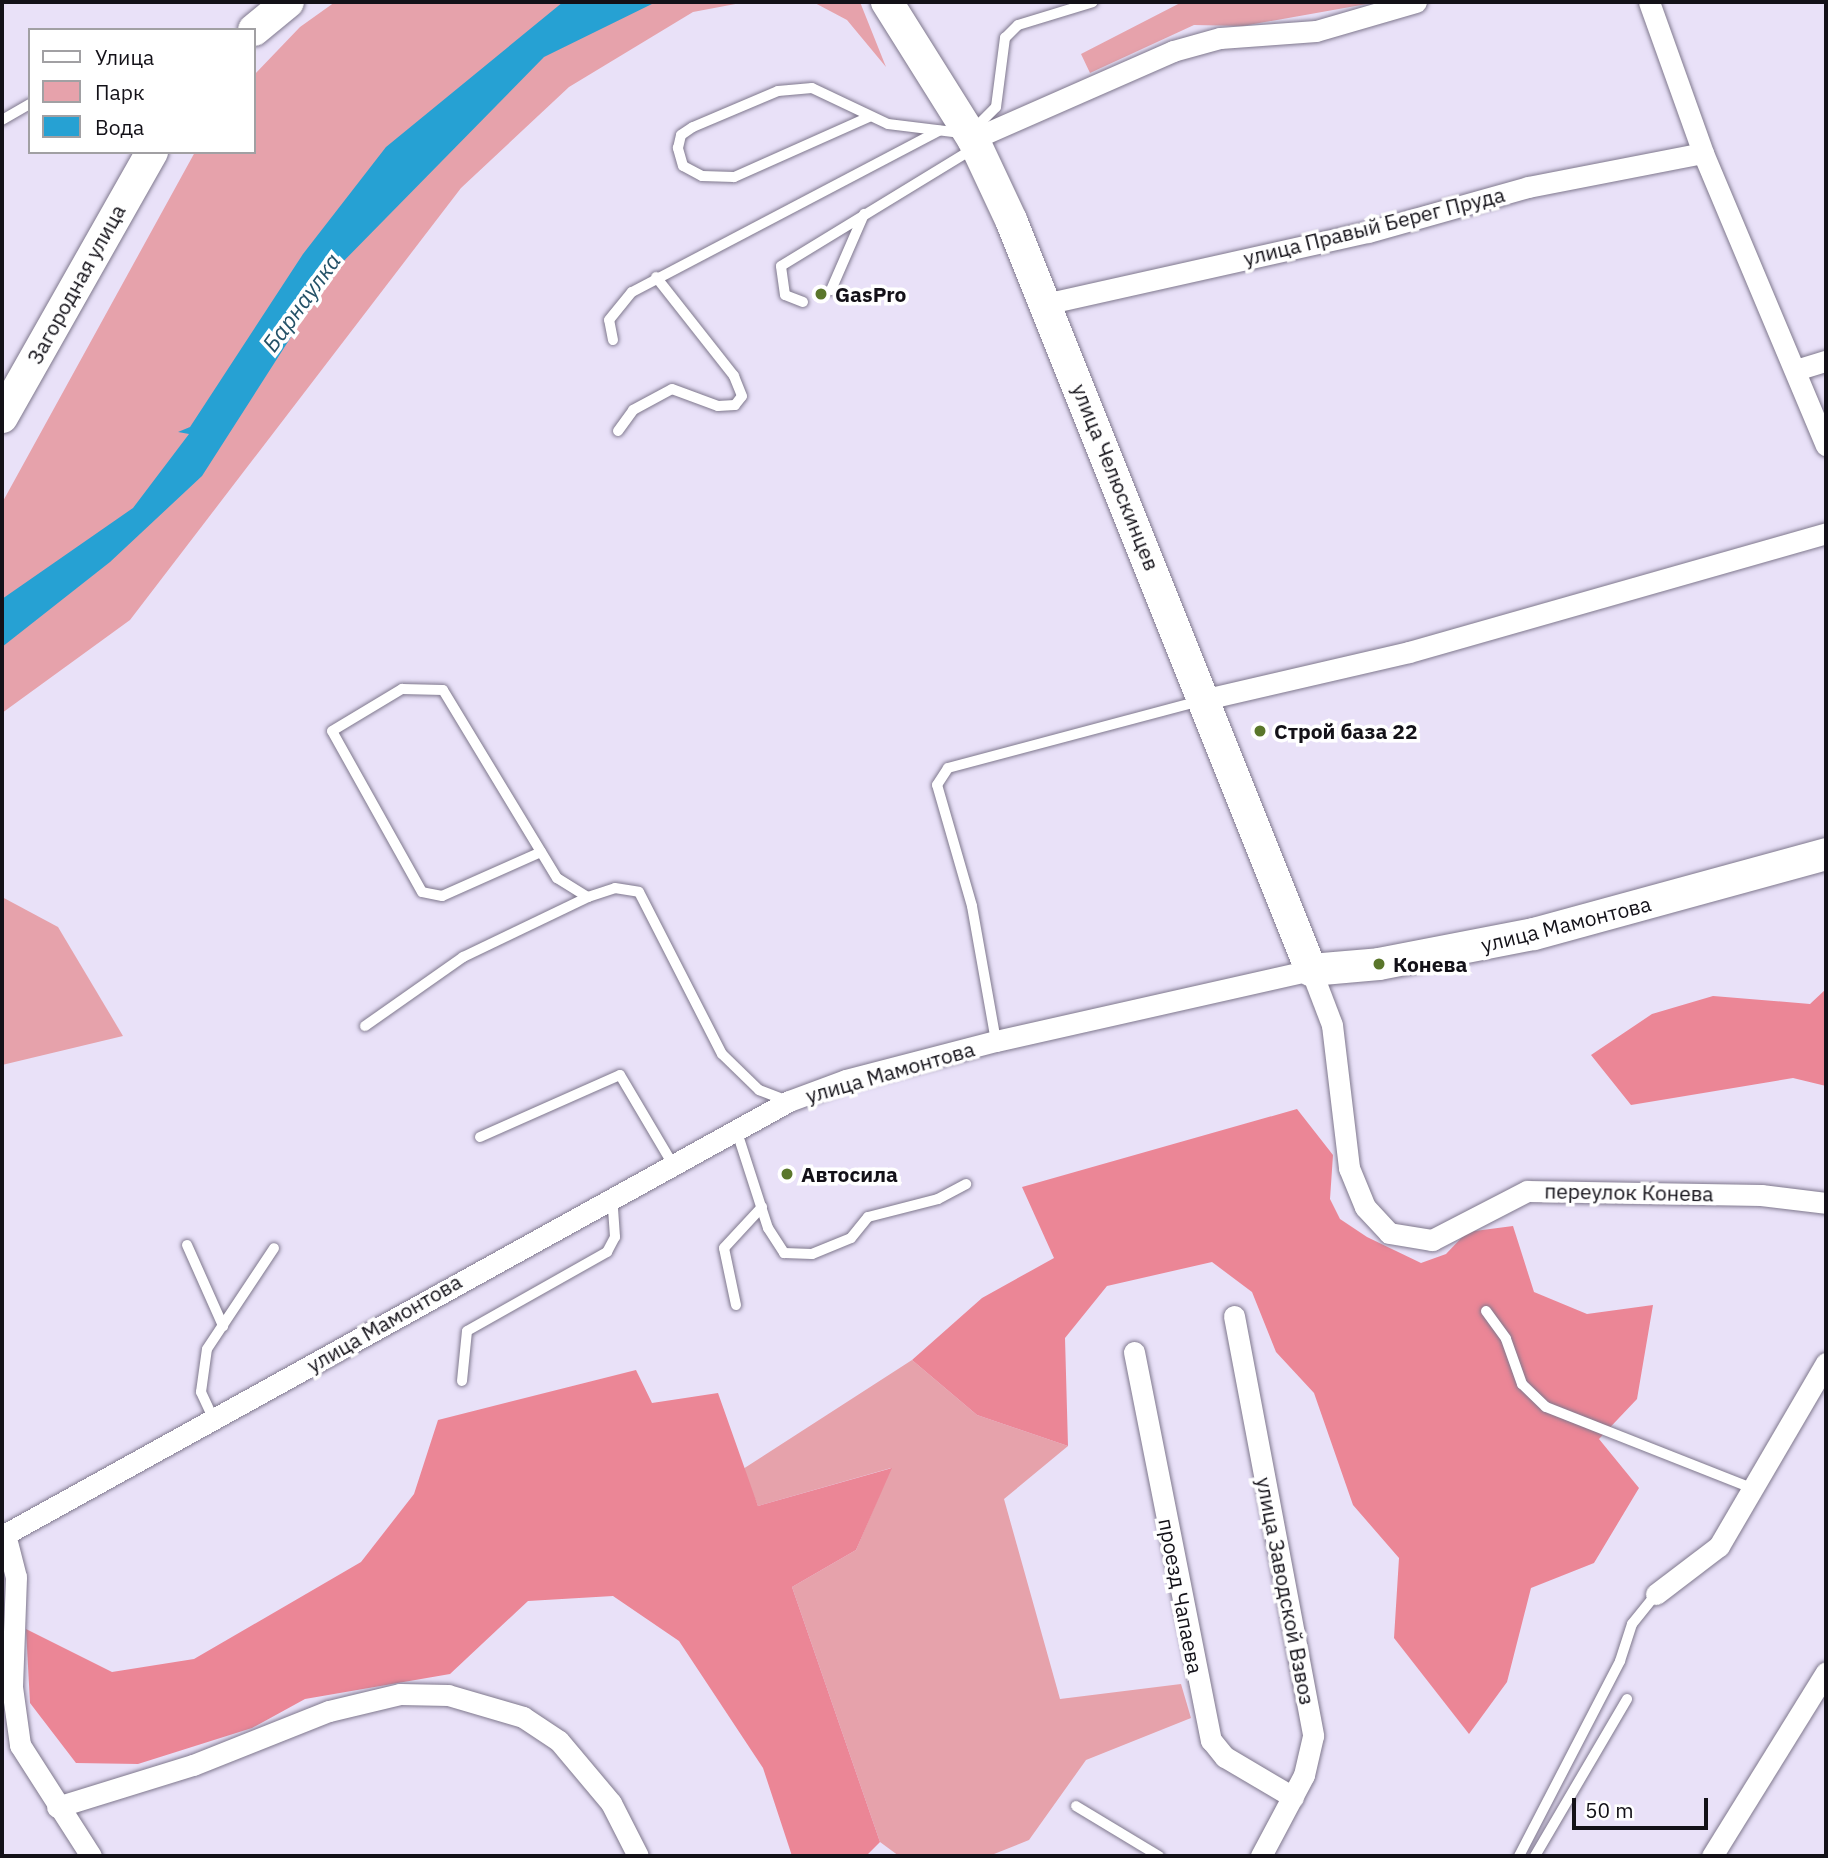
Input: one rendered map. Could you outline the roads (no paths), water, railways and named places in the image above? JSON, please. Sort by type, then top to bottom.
[{"type":"main road","points":[[256,28],[288,2]]},
{"type":"main road","name":"улица Челюскинцев","points":[[887,2],[964,138],[1045,304],[1206,699],[1311,970]]},
{"type":"main road","name":"Загородная улица","points":[[2,417],[151,154]]},
{"type":"main road","name":"улица Мамонтова","points":[[1311,970],[1379,964],[1534,934],[1826,854]]},
{"type":"street","points":[[964,138],[1173,51],[1220,38],[1316,31],[1416,2]]},
{"type":"street","points":[[1649,2],[1703,153],[1799,369],[1826,445]]},
{"type":"street","name":"улица Правый Берег Пруда","points":[[1045,304],[1368,232],[1528,187],[1703,153]]},
{"type":"street","points":[[1799,369],[1826,361]]},
{"type":"street","points":[[1206,699],[1409,652],[1826,533]]},
{"type":"street","name":"улица Мамонтова","points":[[3,1535],[214,1420],[612,1196],[789,1101],[996,1041],[1311,970]]},
{"type":"street","name":"переулок Конева","points":[[1311,970],[1332,1025],[1349,1168],[1364,1207],[1389,1233],[1432,1240],[1527,1191],[1710,1193],[1826,1203]]},
{"type":"street","name":"улица Заводской Взвоз","points":[[1234,1316],[1313,1736],[1293,1797],[1261,1856]]},
{"type":"street","name":"проезд Чапаева","points":[[1134,1352],[1211,1740],[1225,1757],[1293,1797]]},
{"type":"street","points":[[1656,1594],[1719,1546],[1826,1363]]},
{"type":"street","points":[[3,1535],[16,1577],[12,1687],[20,1745],[57,1807],[91,1856]]},
{"type":"street","points":[[1712,1856],[1826,1672]]},
{"type":"street","points":[[57,1807],[192,1765],[311,1717],[400,1694],[473,1701],[523,1717],[559,1741],[611,1803],[638,1856]]},
{"type":"lane","points":[[803,302],[785,295],[781,266],[866,211],[964,138],[996,107],[1005,37],[1018,25],[1093,2]]},
{"type":"lane","points":[[869,117],[734,177],[692,171],[683,166],[678,148],[681,135],[693,127],[778,91],[835,94],[869,117],[964,138]]},
{"type":"lane","points":[[2,120],[28,105]]},
{"type":"lane","points":[[613,340],[614,309],[656,278],[964,138]]},
{"type":"lane","points":[[831,290],[866,211]]},
{"type":"lane","points":[[618,431],[633,410],[672,389],[718,406],[735,405],[742,396],[734,376],[656,278]]},
{"type":"lane","points":[[541,852],[442,896],[422,892],[331,740],[332,731],[402,689],[443,690],[562,884],[588,897]]},
{"type":"lane","points":[[996,1041],[972,906],[937,785],[948,768],[1206,699]]},
{"type":"lane","points":[[365,1026],[463,957],[588,897],[615,888],[639,892],[722,1054],[759,1090],[789,1101]]},
{"type":"lane","points":[[480,1138],[620,1075],[672,1163]]},
{"type":"lane","points":[[736,1129],[762,1207],[784,1253],[806,1255],[851,1238],[868,1217],[938,1199],[966,1184]]},
{"type":"lane","points":[[462,1381],[467,1331],[607,1252],[615,1237],[612,1196]]},
{"type":"lane","points":[[736,1304],[724,1248],[762,1207]]},
{"type":"lane","points":[[187,1245],[223,1326]]},
{"type":"lane","points":[[214,1420],[201,1392],[200,1370],[223,1326],[274,1248]]},
{"type":"lane","points":[[1486,1311],[1506,1339],[1522,1384],[1546,1407],[1752,1488]]},
{"type":"lane","points":[[1519,1856],[1620,1661],[1632,1624],[1656,1594]]},
{"type":"lane","points":[[1535,1856],[1627,1699]]},
{"type":"lane","points":[[1076,1806],[1159,1856]]},
{"type":"water","name":"Барнаулка","points":[[563,2],[656,2],[544,57],[332,273],[202,476],[110,562],[2,647],[2,599],[133,508],[189,434],[178,432],[190,427],[303,254],[386,147]]},
{"type":"place","name":"GasPro","points":[[821,294]]},
{"type":"place","name":"Строй база 22","points":[[1260,731]]},
{"type":"place","name":"Конева","points":[[1379,964]]},
{"type":"place","name":"Автосила","points":[[787,1174]]}]
